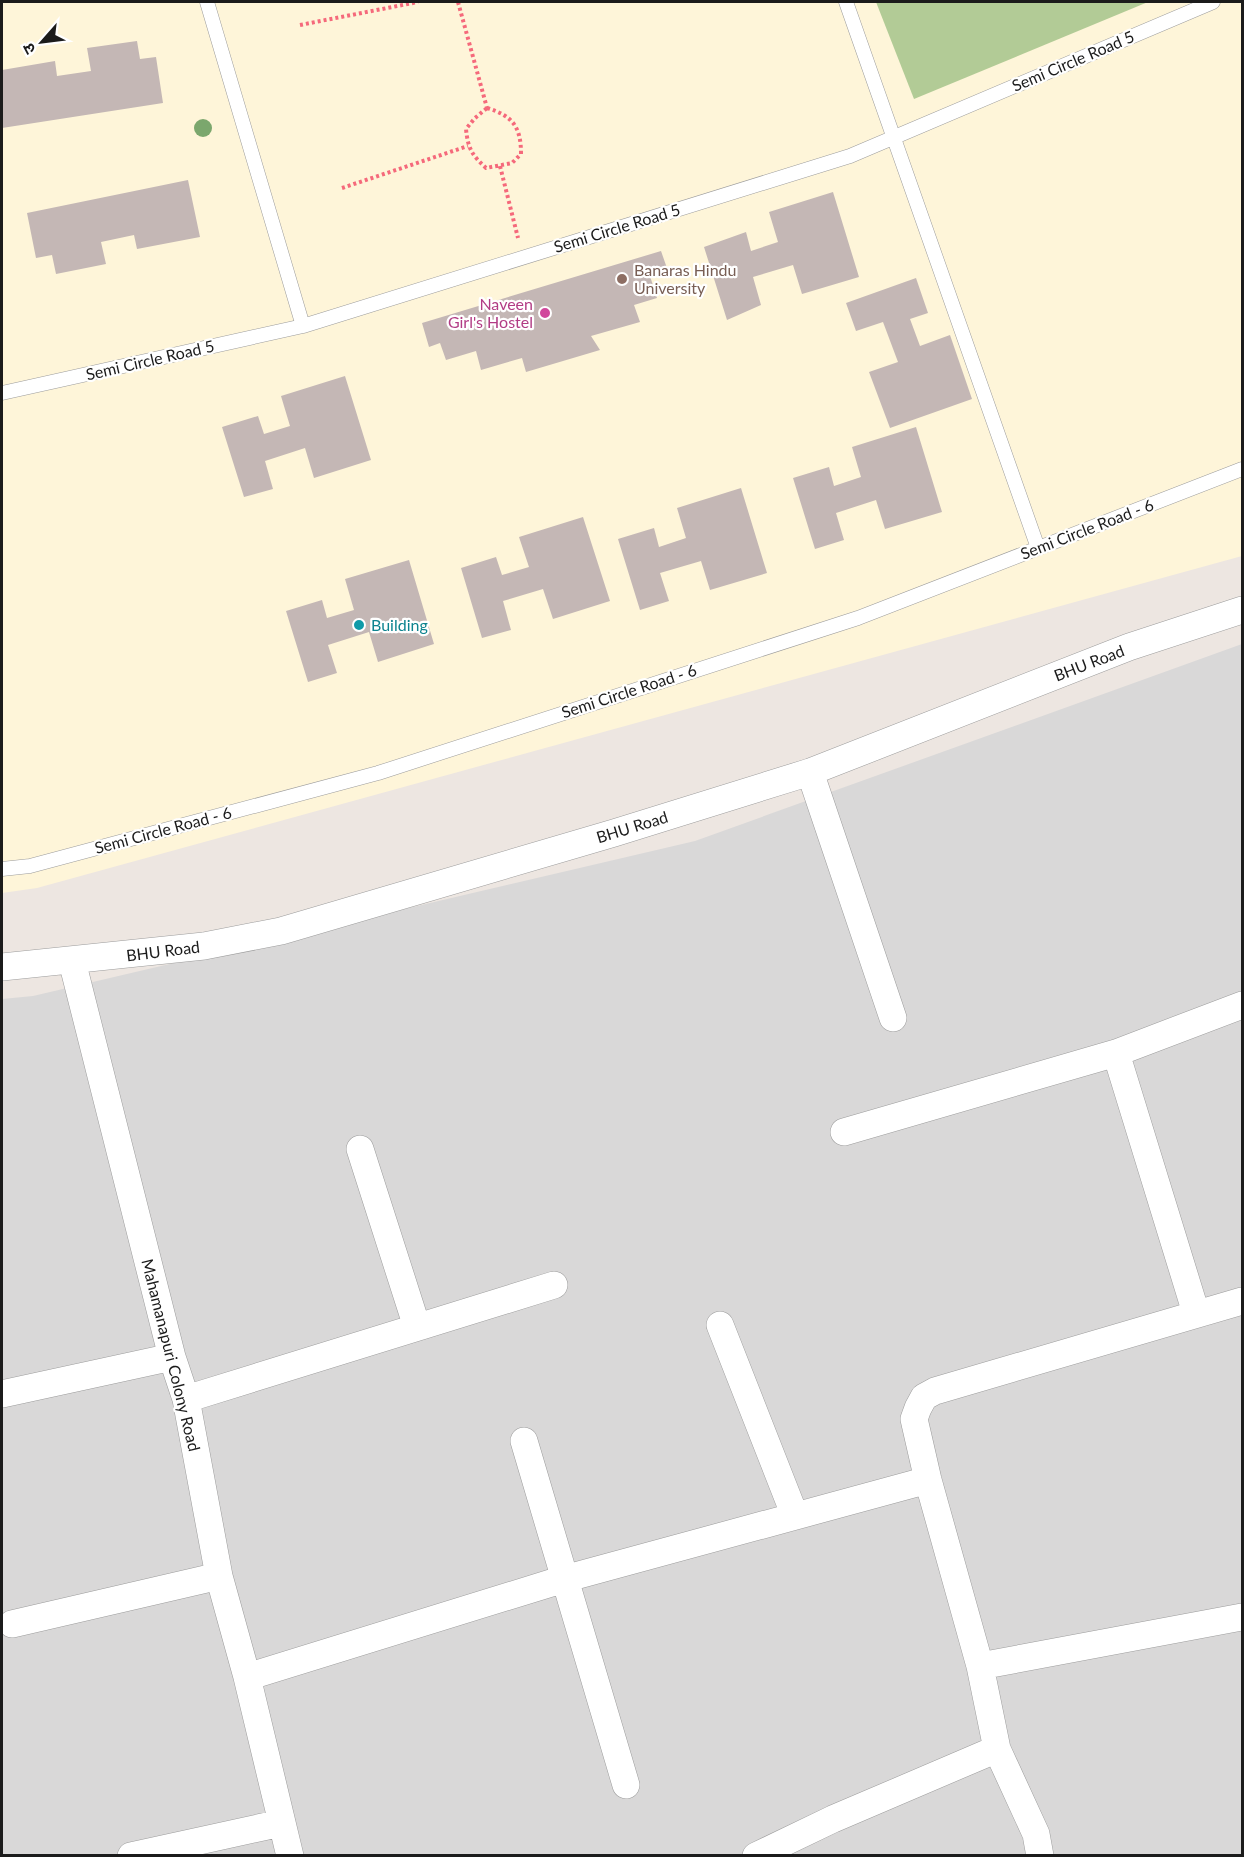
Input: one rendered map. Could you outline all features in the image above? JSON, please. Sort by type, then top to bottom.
[{"type":"street","name":"BHU Road","points":[[2,967],[204,946],[281,931],[810,772],[1129,647],[1242,610]]},
{"type":"street","points":[[810,772],[893,1018]]},
{"type":"street","name":"Mahamanapuri Colony Road","points":[[72,961],[172,1357],[186,1399],[219,1576],[247,1677],[290,1856]]},
{"type":"street","points":[[844,1132],[1116,1053],[1242,1005]]},
{"type":"street","points":[[1116,1053],[1196,1313]]},
{"type":"street","points":[[360,1149],[417,1327]]},
{"type":"street","points":[[186,1399],[554,1285]]},
{"type":"street","points":[[1041,1856],[1036,1834],[997,1749],[980,1666],[928,1480],[914,1419],[924,1397],[935,1391],[1242,1301]]},
{"type":"street","points":[[720,1324],[795,1516]]},
{"type":"street","points":[[2,1394],[172,1357]]},
{"type":"street","points":[[524,1441],[626,1785]]},
{"type":"street","points":[[247,1677],[564,1579],[928,1480]]},
{"type":"street","points":[[12,1624],[219,1576]]},
{"type":"street","points":[[980,1666],[1242,1617]]},
{"type":"street","points":[[756,1856],[833,1819],[997,1749]]},
{"type":"street","points":[[132,1856],[281,1823]]},
{"type":"lane","points":[[207,2],[303,326]]},
{"type":"lane","points":[[846,2],[1038,548]]},
{"type":"lane","name":"Semi Circle Road 5","points":[[2,393],[303,326],[850,156],[1213,2]]},
{"type":"lane","name":"Semi Circle Road - 6","points":[[2,869],[30,866],[378,773],[858,618],[1242,469]]},
{"type":"path","points":[[300,26],[418,2]]},
{"type":"path","points":[[458,2],[487,108]]},
{"type":"path","points":[[487,108],[508,117],[516,126],[521,140],[522,154],[512,162],[486,168],[474,157],[468,146],[466,129],[487,108]]},
{"type":"path","points":[[342,188],[468,146]]},
{"type":"path","points":[[500,166],[522,257]]},
{"type":"shaded area","name":"Banaras Hindu University","points":[[2,2],[1242,2],[1242,556],[37,888],[2,893]]},
{"type":"shaded area","points":[[1242,644],[1242,1855],[2,1856],[2,999],[33,996],[695,841]]},
{"type":"green space","points":[[876,2],[1148,2],[914,99]]},
{"type":"building","points":[[137,41],[140,59],[156,57],[163,103],[2,128],[2,70],[55,61],[57,76],[91,71],[87,48]]},
{"type":"building","points":[[188,180],[200,237],[137,249],[134,235],[101,242],[106,264],[56,274],[52,255],[36,258],[27,213]]},
{"type":"building","points":[[833,192],[859,277],[802,294],[793,265],[753,277],[761,305],[727,320],[704,247],[746,232],[751,251],[778,242],[769,212]]},
{"type":"building","name":"Naveen Girl's Hostel","points":[[661,251],[668,271],[650,276],[657,298],[634,305],[640,322],[591,336],[600,350],[526,372],[522,358],[481,370],[476,351],[446,360],[440,343],[429,347],[422,323]]},
{"type":"building","points":[[916,278],[928,313],[910,319],[920,346],[950,335],[972,399],[890,428],[869,372],[898,362],[883,322],[856,331],[846,303]]},
{"type":"building","points":[[345,376],[371,460],[314,478],[305,448],[265,461],[273,489],[244,497],[222,427],[258,416],[264,434],[290,426],[281,396]]},
{"type":"building","points":[[916,427],[942,512],[885,529],[876,500],[836,513],[844,540],[815,549],[793,478],[829,467],[834,486],[861,477],[852,447]]},
{"type":"building","points":[[741,488],[767,573],[710,590],[701,561],[660,573],[669,601],[640,610],[618,539],[654,528],[659,547],[686,538],[677,508]]},
{"type":"building","points":[[583,517],[610,601],[553,619],[543,589],[503,601],[511,630],[482,638],[461,568],[496,557],[502,575],[529,567],[519,537]]},
{"type":"building","name":"Building","points":[[409,560],[434,644],[378,662],[369,632],[328,645],[337,673],[308,682],[286,611],[322,600],[327,618],[354,610],[345,579]]},
{"type":"place","name":"Banaras Hindu University","points":[[622,279]]},
{"type":"place","name":"Naveen Girl's Hostel","points":[[545,313]]},
{"type":"place","name":"Building","points":[[359,625]]}]
